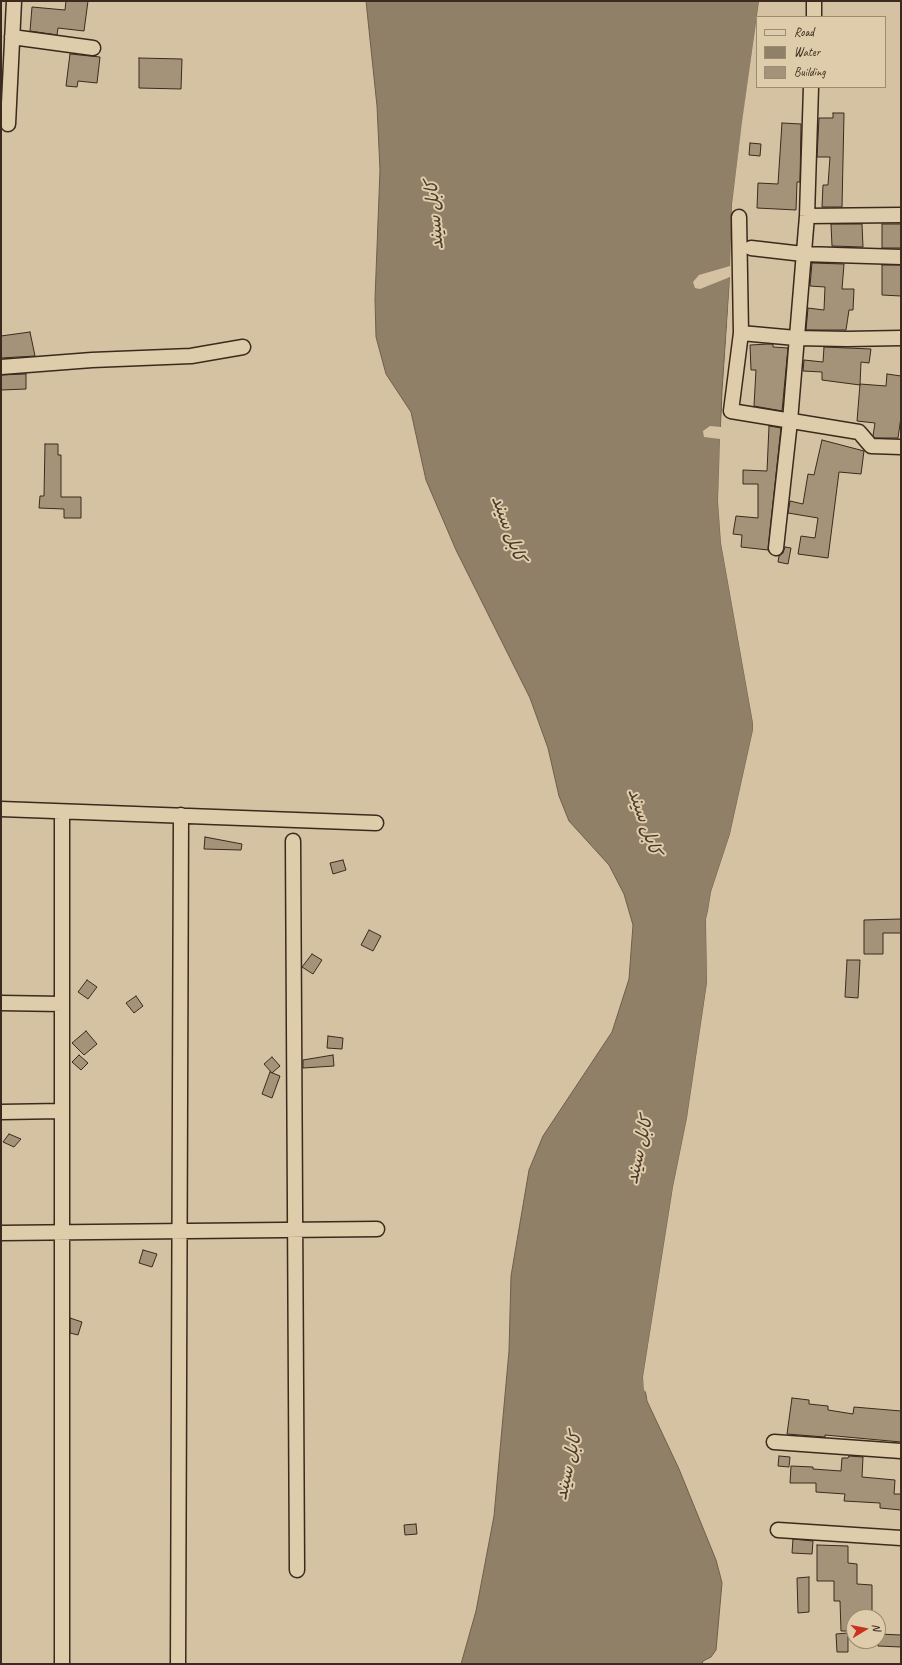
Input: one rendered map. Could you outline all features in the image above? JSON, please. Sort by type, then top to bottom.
[{"type":"street","points":[[8,124],[5,90],[12,37],[14,1]]},
{"type":"street","points":[[814,1],[814,16]]},
{"type":"street","points":[[12,37],[93,48]]},
{"type":"street","points":[[776,548],[790,422],[807,216],[811,88]]},
{"type":"street","points":[[807,216],[901,215]]},
{"type":"street","points":[[739,217],[742,333],[731,411],[790,422],[859,432],[870,446],[901,447]]},
{"type":"street","points":[[751,248],[803,254],[901,257]]},
{"type":"street","points":[[742,333],[796,338],[901,338]]},
{"type":"street","points":[[1,367],[92,360],[191,356],[243,347]]},
{"type":"street","points":[[1,809],[376,823]]},
{"type":"street","points":[[62,812],[62,1664]]},
{"type":"street","points":[[178,1664],[181,815]]},
{"type":"street","points":[[293,841],[297,1570]]},
{"type":"street","points":[[1,1003],[62,1004]]},
{"type":"street","points":[[1,1112],[62,1111]]},
{"type":"street","points":[[1,1233],[377,1229]]},
{"type":"street","points":[[774,1442],[901,1451]]},
{"type":"street","points":[[778,1530],[901,1538]]},
{"type":"water","name":"کابل سيند","points":[[366,1],[759,1],[732,204],[730,277],[722,390],[718,501],[721,543],[753,730],[730,834],[711,892],[706,919],[707,983],[687,1118],[673,1187],[643,1377],[647,1401],[679,1469],[716,1560],[722,1583],[716,1650],[711,1657],[703,1661],[702,1664],[461,1664],[476,1611],[494,1516],[509,1351],[511,1276],[529,1170],[543,1136],[612,1032],[629,979],[633,925],[624,894],[609,865],[569,821],[559,796],[548,748],[530,698],[456,550],[426,480],[411,412],[386,374],[376,337],[375,299],[380,170],[377,106]]},
{"type":"pier","points":[[759,1],[761,1],[759,16],[757,16]]},
{"type":"pier","points":[[756,22],[756,39],[734,204],[732,277],[724,391],[720,501],[723,543],[755,730],[732,835],[713,893],[707,920],[708,983],[689,1118],[675,1187],[645,1377],[647,1393],[644,1390],[643,1377],[673,1187],[687,1118],[707,983],[706,919],[711,892],[730,834],[753,730],[721,543],[718,501],[720,439],[704,437],[703,431],[710,426],[721,427],[730,277],[700,289],[695,288],[693,282],[699,275],[730,266],[732,204]]},
{"type":"building","points":[[66,1],[88,1],[84,31],[58,28],[57,35],[30,31],[32,7],[65,10]]},
{"type":"building","points":[[70,54],[100,57],[97,83],[78,81],[77,87],[66,86]]},
{"type":"building","points":[[139,58],[182,59],[181,89],[139,88]]},
{"type":"building","points":[[833,113],[844,113],[842,207],[822,207],[823,185],[828,185],[830,157],[817,157],[819,118],[833,118]]},
{"type":"building","points":[[782,123],[801,124],[800,182],[797,182],[796,210],[757,208],[758,183],[778,184]]},
{"type":"building","points":[[750,143],[761,144],[760,156],[749,155]]},
{"type":"building","points":[[831,224],[862,224],[863,247],[832,246]]},
{"type":"building","points":[[882,224],[901,224],[901,248],[882,248]]},
{"type":"building","points":[[812,263],[844,264],[842,289],[854,289],[853,310],[849,310],[846,330],[806,330],[808,308],[824,310],[825,287],[810,286]]},
{"type":"building","points":[[882,265],[901,265],[901,296],[882,295]]},
{"type":"building","points":[[30,332],[35,356],[1,358],[1,336]]},
{"type":"building","points":[[773,344],[773,347],[788,348],[782,411],[754,406],[756,370],[751,370],[750,345]]},
{"type":"building","points":[[824,347],[871,349],[869,363],[861,362],[860,385],[822,380],[822,372],[803,371],[804,360],[823,362]]},
{"type":"building","points":[[26,374],[26,389],[1,390],[1,375]]},
{"type":"building","points":[[887,374],[901,376],[901,417],[898,438],[875,438],[873,436],[875,423],[857,421],[860,384],[886,386]]},
{"type":"building","points":[[769,426],[781,428],[768,550],[741,547],[742,535],[733,534],[736,516],[758,518],[758,484],[743,484],[743,470],[767,471]]},
{"type":"building","points":[[822,440],[864,451],[861,474],[839,472],[828,558],[798,554],[801,536],[815,538],[818,518],[788,513],[790,501],[803,504],[808,474],[814,475]]},
{"type":"building","points":[[45,444],[58,444],[58,455],[61,455],[61,497],[81,497],[81,518],[64,518],[64,509],[39,508],[40,496],[44,496]]},
{"type":"building","points":[[785,547],[791,548],[788,564],[778,562],[779,556],[783,553]]},
{"type":"building","points":[[205,837],[242,844],[241,850],[204,849]]},
{"type":"building","points":[[343,860],[346,870],[333,874],[330,863]]},
{"type":"building","points":[[901,919],[901,933],[883,933],[883,954],[864,954],[864,920]]},
{"type":"building","points":[[369,930],[381,936],[373,951],[361,945]]},
{"type":"building","points":[[312,954],[322,960],[313,974],[302,967]]},
{"type":"building","points":[[847,960],[860,960],[858,998],[845,997]]},
{"type":"building","points":[[87,980],[97,987],[88,999],[78,992]]},
{"type":"building","points":[[136,996],[143,1006],[134,1013],[126,1003]]},
{"type":"building","points":[[86,1031],[97,1044],[84,1055],[72,1043]]},
{"type":"building","points":[[328,1036],[343,1038],[342,1049],[327,1048]]},
{"type":"building","points":[[79,1055],[88,1063],[81,1070],[72,1062]]},
{"type":"building","points":[[333,1055],[334,1066],[303,1068],[303,1060]]},
{"type":"building","points":[[272,1057],[280,1066],[272,1073],[264,1064]]},
{"type":"building","points":[[270,1072],[280,1076],[272,1098],[262,1094]]},
{"type":"building","points":[[9,1134],[21,1139],[14,1147],[3,1142]]},
{"type":"building","points":[[143,1250],[157,1254],[152,1267],[139,1263]]},
{"type":"building","points":[[70,1318],[82,1322],[78,1335],[70,1333]]},
{"type":"building","points":[[792,1398],[809,1400],[809,1404],[828,1406],[828,1410],[853,1414],[854,1407],[901,1411],[901,1442],[825,1435],[825,1437],[787,1434]]},
{"type":"building","points":[[779,1456],[790,1457],[789,1467],[778,1466]]},
{"type":"building","points":[[849,1456],[863,1457],[862,1477],[895,1480],[894,1494],[901,1494],[901,1510],[880,1508],[880,1503],[844,1501],[845,1494],[816,1492],[816,1483],[790,1483],[791,1466],[841,1471],[842,1458],[848,1458]]},
{"type":"building","points":[[416,1524],[417,1534],[405,1535],[404,1525]]},
{"type":"building","points":[[793,1539],[813,1541],[812,1554],[792,1553]]},
{"type":"building","points":[[817,1545],[848,1546],[848,1563],[857,1564],[857,1584],[872,1585],[872,1609],[846,1609],[846,1631],[841,1631],[840,1601],[834,1601],[834,1581],[817,1581]]},
{"type":"building","points":[[809,1577],[809,1612],[798,1613],[797,1578]]},
{"type":"building","points":[[846,1633],[846,1649],[848,1649],[848,1652],[837,1652],[836,1634]]},
{"type":"building","points":[[886,1634],[901,1635],[901,1647],[886,1646]]}]
